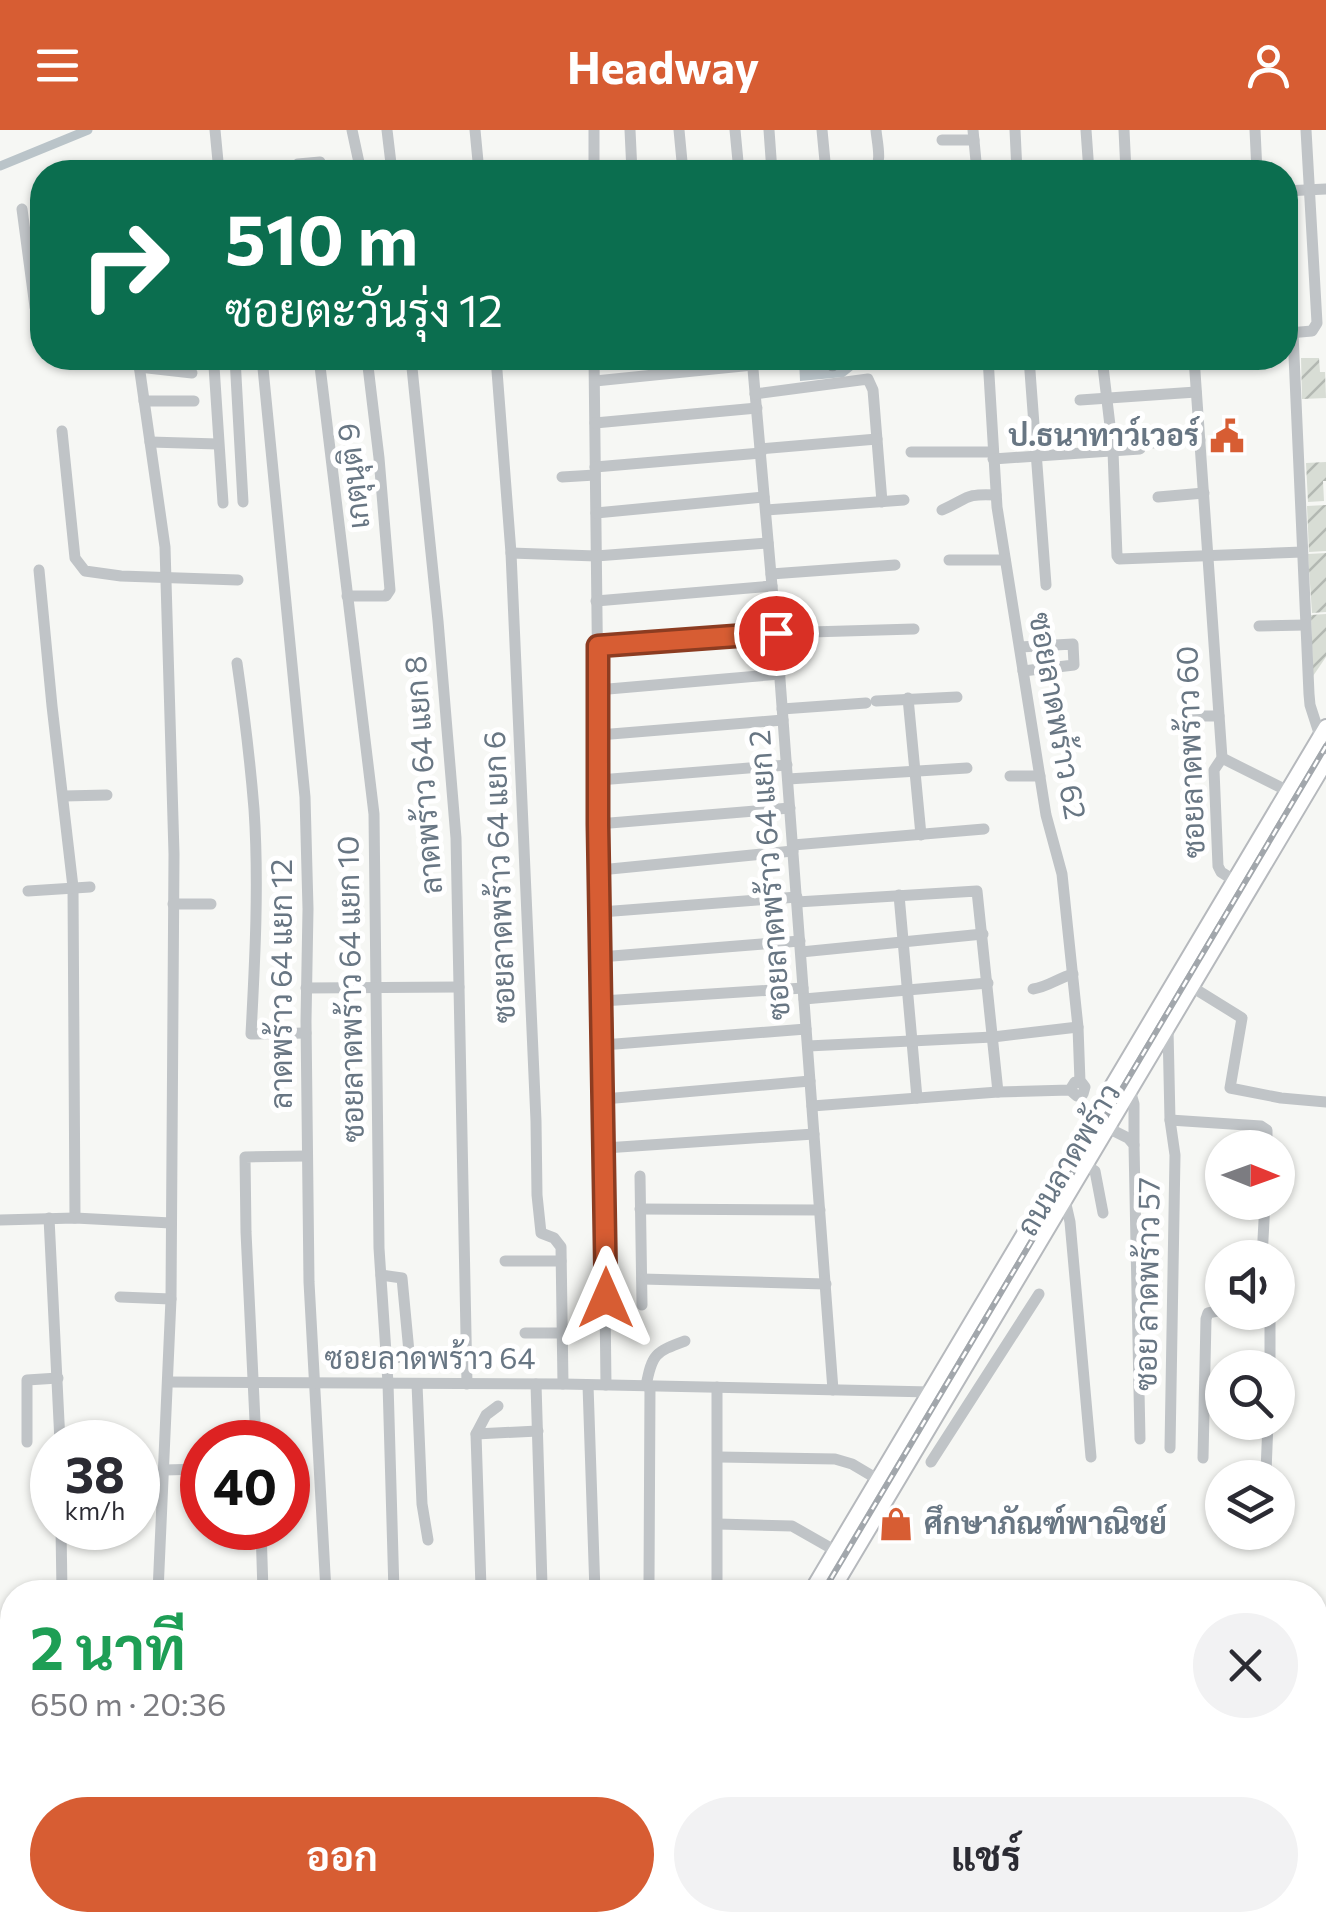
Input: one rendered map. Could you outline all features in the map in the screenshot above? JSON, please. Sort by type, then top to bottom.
[{"type":"main road","name":"ถนนลาดพร้าว","points":[[818,1580],[1323,732]]},
{"type":"main road","name":"ถนนลาดพร้าว","points":[[838,1580],[1326,761]]},
{"type":"main road","points":[[1178,977],[1192,987]]},
{"type":"main road","points":[[931,1392],[946,1400]]},
{"type":"street","points":[[214,130],[217,160]]},
{"type":"street","points":[[352,130],[358,160]]},
{"type":"street","points":[[387,130],[391,160]]},
{"type":"street","points":[[475,130],[478,160]]},
{"type":"street","points":[[594,130],[594,160]]},
{"type":"street","points":[[630,130],[631,160]]},
{"type":"street","points":[[679,130],[682,160]]},
{"type":"street","points":[[735,130],[738,160]]},
{"type":"street","points":[[768,130],[771,160]]},
{"type":"street","points":[[822,130],[825,160]]},
{"type":"street","points":[[876,130],[878,160]]},
{"type":"street","points":[[1015,130],[1016,160]]},
{"type":"street","points":[[1086,130],[1088,160]]},
{"type":"street","points":[[1124,130],[1125,160]]},
{"type":"street","points":[[1256,130],[1257,160]]},
{"type":"street","points":[[1298,332],[1312,331],[1316,324],[1306,130]]},
{"type":"street","points":[[942,140],[974,135],[976,160]]},
{"type":"street","points":[[1298,190],[1326,189]]},
{"type":"street","points":[[22,209],[30,275]]},
{"type":"street","points":[[139,370],[167,577],[174,904],[171,1298],[159,1580]]},
{"type":"street","points":[[177,370],[192,373]]},
{"type":"street","points":[[214,370],[223,504]]},
{"type":"street","points":[[236,370],[243,502]]},
{"type":"street","name":"ลาดพร้าว 64 แยก 12","points":[[263,370],[306,796],[309,1282],[325,1580]]},
{"type":"street","name":"ซอยลาดพร้าว 64 แยก 10","points":[[320,370],[374,814],[381,1275],[394,1580]]},
{"type":"street","name":"เกตุนุติ 9","points":[[347,596],[386,596],[390,590],[368,370]]},
{"type":"street","name":"ลาดพร้าว 64 แยก 8","points":[[412,370],[456,838],[467,1384]]},
{"type":"street","name":"ซอยลาดพร้าว 64 แยก 6","points":[[497,370],[511,554],[538,1208],[541,1233],[554,1238],[560,1247],[563,1384]]},
{"type":"street","points":[[594,370],[606,1385]]},
{"type":"street","points":[[594,381],[689,370]]},
{"type":"street","name":"ซอยลาดพร้าว 64 แยก 2","points":[[751,370],[756,394],[768,583],[780,674],[833,1390]]},
{"type":"street","name":"ซอยลาดพร้าว 62","points":[[989,370],[1004,560],[1046,815],[1062,874],[1078,1026],[1078,1088]]},
{"type":"street","points":[[1030,370],[1046,586]]},
{"type":"street","points":[[1103,370],[1114,451],[1119,559],[1302,552]]},
{"type":"street","name":"ซอยลาดพร้าว 60","points":[[1195,370],[1222,758],[1214,770],[1218,866],[1235,881]]},
{"type":"street","points":[[1291,370],[1310,705],[1323,732]]},
{"type":"street","points":[[756,394],[868,379],[873,390],[882,502]]},
{"type":"street","points":[[1080,400],[1196,392]]},
{"type":"street","points":[[144,401],[194,401]]},
{"type":"street","points":[[595,423],[757,408]]},
{"type":"street","points":[[62,431],[75,558],[84,571],[238,580]]},
{"type":"street","points":[[562,477],[877,439]]},
{"type":"street","points":[[1154,443],[1200,440]]},
{"type":"street","points":[[150,442],[218,444]]},
{"type":"street","points":[[911,452],[1036,456],[1140,449]]},
{"type":"street","points":[[1158,496],[1204,493]]},
{"type":"street","points":[[942,510],[964,496],[996,495]]},
{"type":"street","points":[[596,512],[761,502],[904,500]]},
{"type":"street","points":[[511,554],[596,556],[768,542]]},
{"type":"street","points":[[949,560],[1004,560]]},
{"type":"street","points":[[596,601],[895,565]]},
{"type":"street","points":[[39,570],[73,888],[75,1218]]},
{"type":"street","points":[[1259,626],[1305,625]]},
{"type":"street","points":[[598,646],[776,633],[914,629]]},
{"type":"street","points":[[1020,647],[1073,644],[1074,665],[1024,671]]},
{"type":"street","points":[[237,662],[254,813],[252,1034],[306,1034]]},
{"type":"street","points":[[597,690],[780,674]]},
{"type":"street","points":[[599,736],[871,702],[957,697]]},
{"type":"street","points":[[908,698],[921,834]]},
{"type":"street","points":[[1186,720],[1219,716]]},
{"type":"street","points":[[1222,758],[1288,792]]},
{"type":"street","points":[[599,780],[786,765]]},
{"type":"street","points":[[788,779],[968,768]]},
{"type":"street","points":[[1010,776],[1040,776]]},
{"type":"street","points":[[64,796],[107,795]]},
{"type":"street","points":[[598,824],[790,808]]},
{"type":"street","points":[[600,870],[984,829]]},
{"type":"street","points":[[28,891],[90,887]]},
{"type":"street","points":[[601,912],[978,891],[998,1092]]},
{"type":"street","points":[[899,895],[917,1098]]},
{"type":"street","points":[[174,904],[212,904]]},
{"type":"street","points":[[600,957],[903,942],[983,934]]},
{"type":"street","points":[[1034,989],[1073,974]]},
{"type":"street","points":[[602,1001],[907,990],[988,983]]},
{"type":"street","points":[[306,988],[460,987]]},
{"type":"street","points":[[1192,987],[1242,1018],[1230,1088],[1326,1102]]},
{"type":"street","points":[[808,1046],[994,1036],[1078,1026]]},
{"type":"street","points":[[603,1045],[806,1029]]},
{"type":"street","name":"ซอย ลาดพร้าว 57","points":[[1168,1029],[1170,1120],[1176,1154],[1170,1448]]},
{"type":"street","points":[[604,1099],[810,1081]]},
{"type":"street","points":[[812,1106],[1078,1088],[1102,1104]]},
{"type":"street","points":[[1130,1090],[1134,1100],[1140,1439]]},
{"type":"street","points":[[1170,1120],[1261,1126],[1267,1130]]},
{"type":"street","points":[[1108,1128],[1134,1145]]},
{"type":"street","points":[[605,1148],[814,1134]]},
{"type":"street","points":[[255,1420],[246,1157],[307,1156]]},
{"type":"street","points":[[1086,1165],[1095,1172],[1103,1212]]},
{"type":"street","points":[[640,1176],[642,1305]]},
{"type":"street","points":[[1065,1200],[1091,1457]]},
{"type":"street","points":[[640,1209],[820,1210]]},
{"type":"street","points":[[49,1218],[59,1420]]},
{"type":"street","points":[[0,1220],[75,1218],[171,1223]]},
{"type":"street","points":[[505,1261],[561,1261]]},
{"type":"street","points":[[381,1275],[402,1278],[409,1352],[406,1357],[386,1358]]},
{"type":"street","points":[[642,1279],[826,1284]]},
{"type":"street","points":[[931,1462],[1039,1294]]},
{"type":"street","points":[[120,1297],[171,1298]]},
{"type":"street","name":"ซอย ลาดพร้าว 57","points":[[1203,1458],[1206,1330]]},
{"type":"street","points":[[525,1333],[562,1333]]},
{"type":"street","points":[[649,1580],[650,1361],[657,1353],[685,1341]]},
{"type":"street","points":[[27,1442],[27,1380],[58,1378]]},
{"type":"street","name":"ซอยลาดพร้าว 64","points":[[168,1382],[588,1384],[931,1392]]},
{"type":"street","points":[[418,1384],[422,1504],[428,1540]]},
{"type":"street","points":[[536,1384],[542,1580]]},
{"type":"street","points":[[588,1384],[594,1580]]},
{"type":"street","points":[[717,1387],[718,1580]]},
{"type":"street","points":[[481,1580],[476,1434],[486,1415],[498,1406]]},
{"type":"street","points":[[476,1434],[538,1430]]},
{"type":"street","points":[[718,1457],[835,1459],[879,1480]]},
{"type":"street","points":[[164,1470],[180,1470]]},
{"type":"street","points":[[718,1524],[792,1526],[836,1551]]},
{"type":"street","points":[[61,1550],[62,1580]]},
{"type":"street","points":[[261,1550],[262,1580]]},
{"type":"shaded area","points":[[1301,358],[1319,358],[1320,372],[1325,372],[1326,398],[1302,399]]},
{"type":"shaded area","points":[[1326,462],[1324,501],[1308,502],[1306,463]]},
{"type":"shaded area","points":[[1326,505],[1326,551],[1309,552],[1307,506]]},
{"type":"shaded area","points":[[1326,553],[1326,612],[1312,613],[1308,554]]},
{"type":"shaded area","points":[[1326,614],[1326,657],[1313,676],[1311,615]]},
{"type":"water","points":[[800,370],[853,370],[844,377],[800,381]]},
{"type":"waterway","points":[[0,166],[88,130]]},
{"type":"railway","points":[[830,1580],[1326,746]]},
{"type":"place","name":"ป.ธนาทาว์เวอร์","points":[[1227,436]]},
{"type":"place","name":"ศึกษาภัณฑ์พาณิชย์","points":[[896,1524]]},
{"type":"route","points":[[606,1298],[598,646],[776,633]]}]
